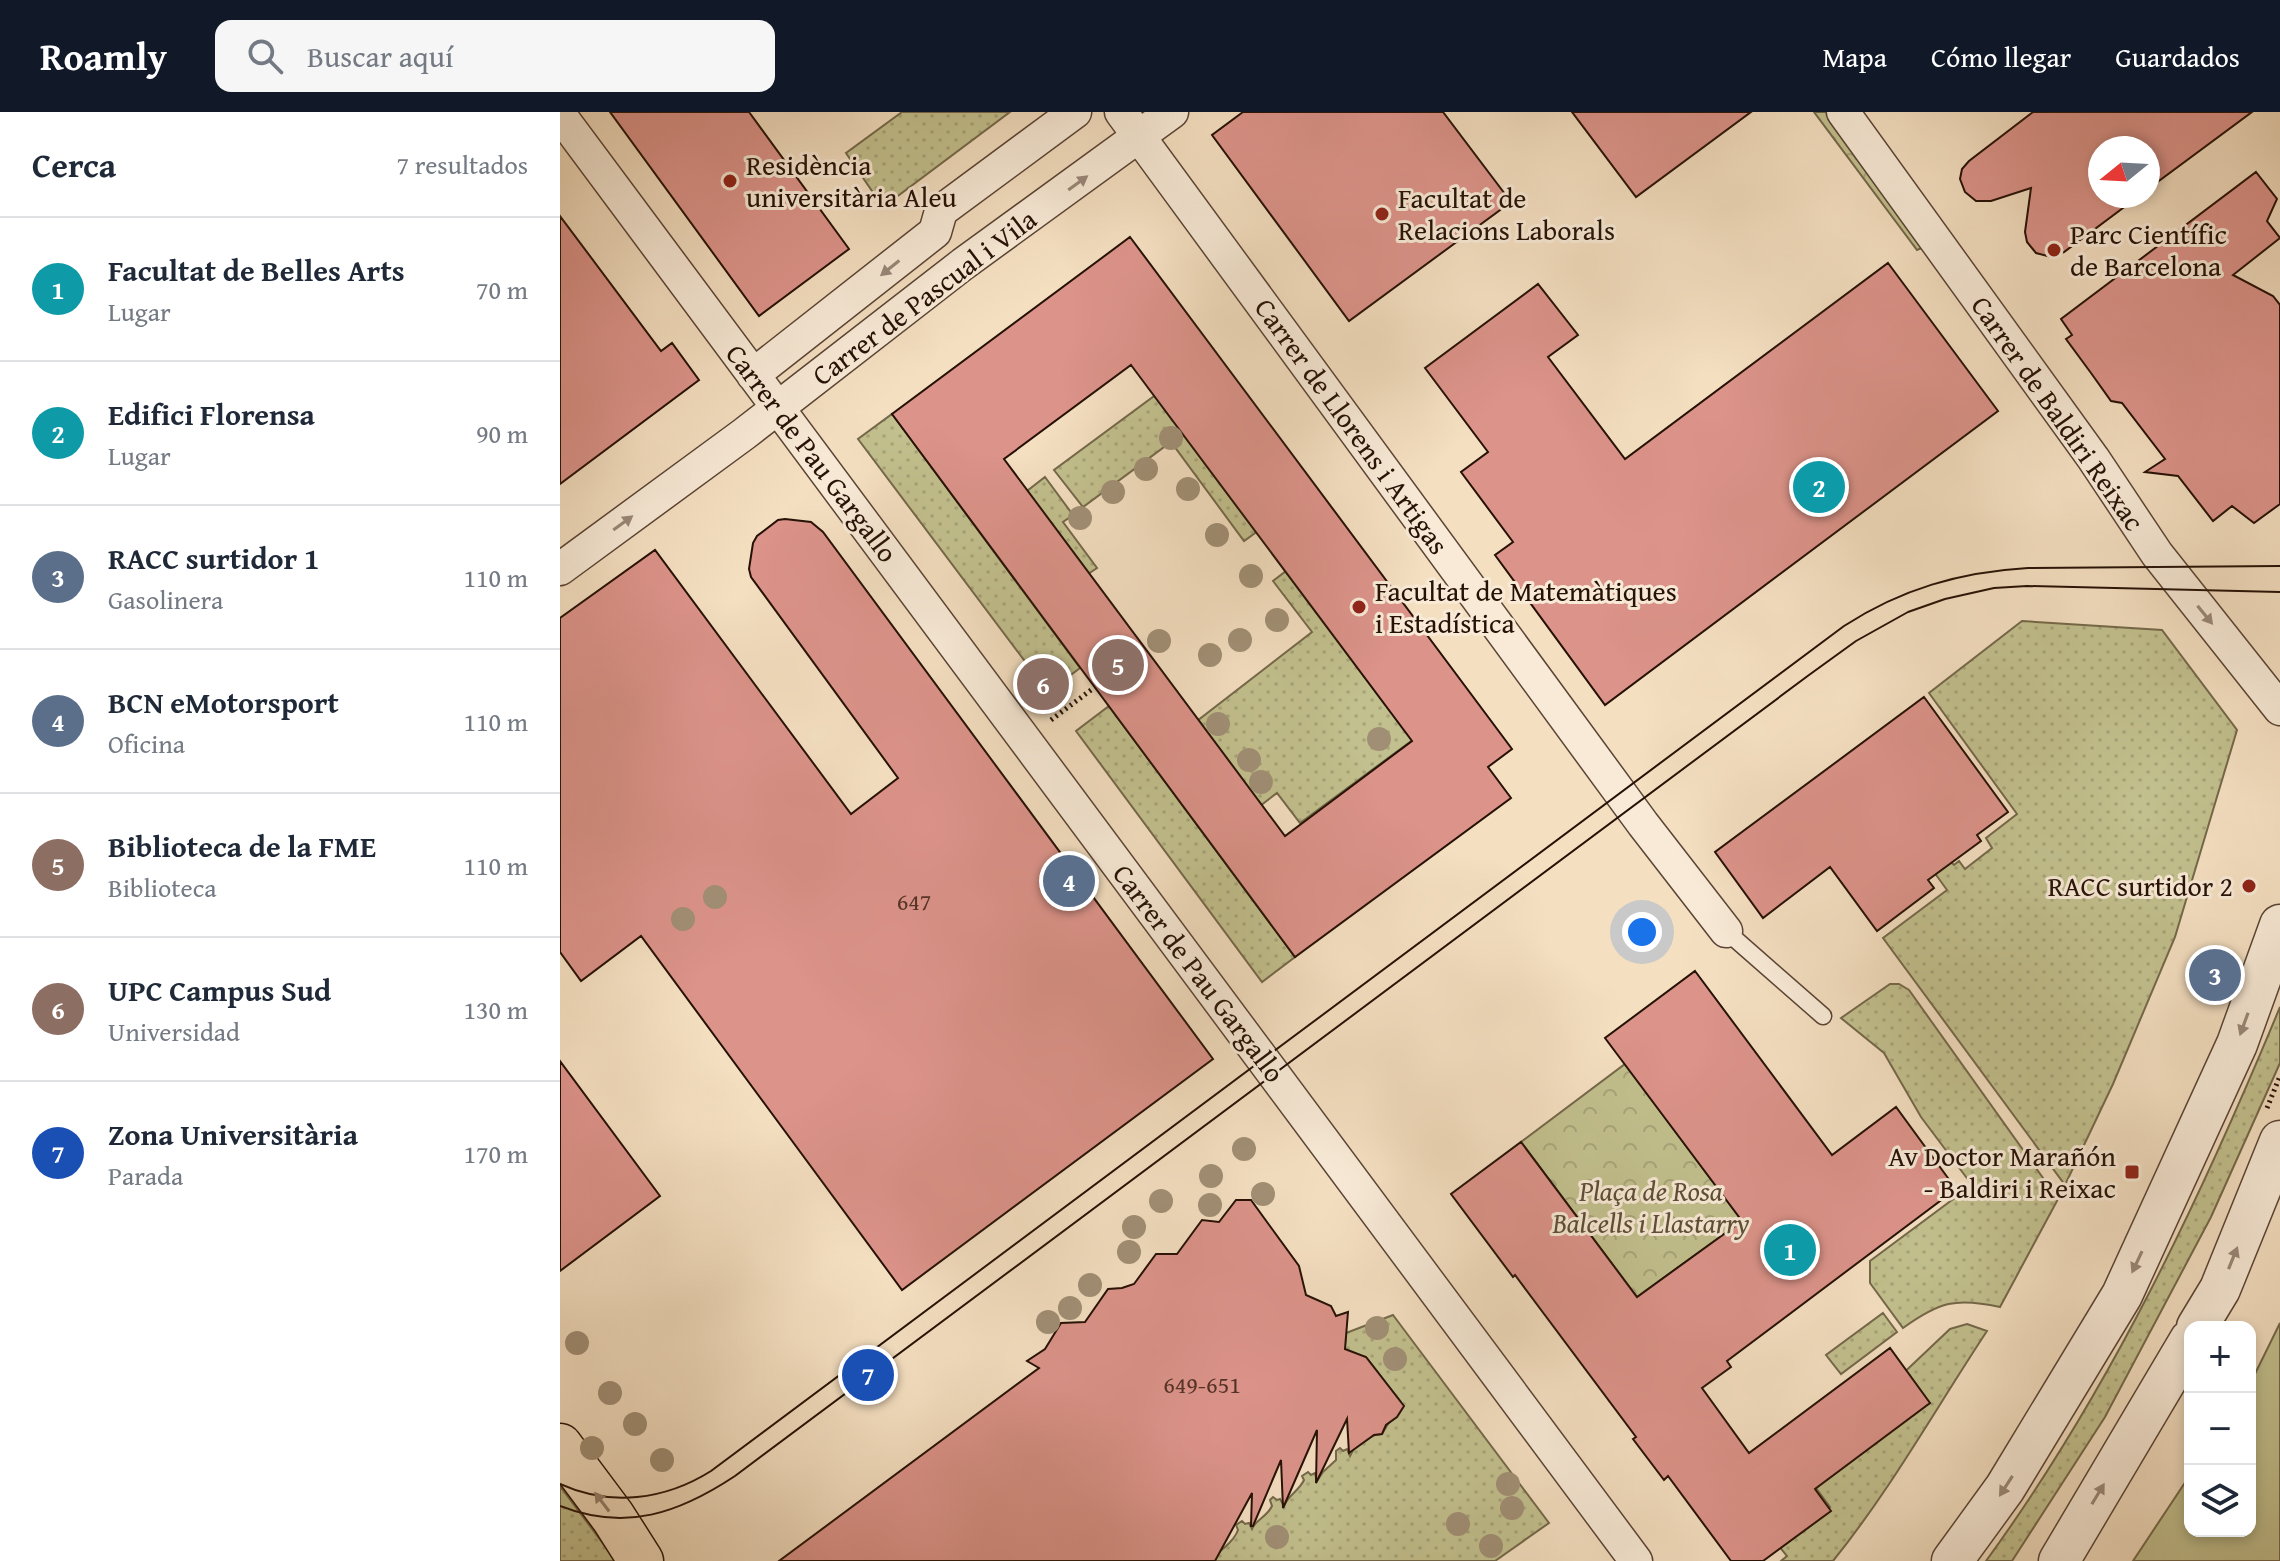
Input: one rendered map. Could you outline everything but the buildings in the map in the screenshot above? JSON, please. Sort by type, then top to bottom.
[{"type":"main road","points":[[560,1446],[613,1517],[641,1561]]},
{"type":"street","name":"Carrer de Pascual i Vila","points":[[753,375],[935,232],[941,211],[1075,112]]},
{"type":"street","name":"Carrer de Pascual i Vila","points":[[560,569],[963,264],[1130,124],[1172,112]]},
{"type":"street","name":"Carrer de Baldiri Reixac","points":[[1843,112],[2093,458],[2157,554],[2280,709]]},
{"type":"street","name":"Carrer de Pau Gargallo","points":[[560,115],[1636,1561]]},
{"type":"street","name":"Carrer de Llorens i Artigas","points":[[1130,124],[1643,824],[1726,931]]},
{"type":"street","points":[[935,232],[963,264]]},
{"type":"street","points":[[1952,1561],[2005,1488],[2122,1295],[2237,1044],[2280,925]]},
{"type":"street","points":[[2201,1321],[2220,1289],[2280,1141]]},
{"type":"street","points":[[2059,1561],[2184,1350]]},
{"type":"lane","points":[[1726,931],[1823,1016]]},
{"type":"path","points":[[1050,720],[1095,687]]},
{"type":"green space","points":[[902,112],[1010,112],[883,207],[846,153]]},
{"type":"green space","points":[[1814,112],[1840,112],[1938,241],[1917,250]]},
{"type":"green space","points":[[1161,391],[1262,528],[1244,541],[1171,442],[1083,507],[1054,470]]},
{"type":"green space","points":[[892,414],[1080,668],[1048,692],[858,439]]},
{"type":"green space","points":[[1045,477],[1073,515],[1063,522],[1097,568],[1088,574],[1027,491]]},
{"type":"green space","points":[[1290,568],[1418,736],[1300,823],[1277,793],[1260,806],[1197,721],[1312,632],[1273,581]]},
{"type":"green space","points":[[2022,621],[2162,630],[2237,730],[2175,937],[2113,1084],[2065,1185],[1883,938],[1947,890],[1934,872],[1950,861],[1954,865],[1959,861],[1965,869],[1992,848],[1986,838],[2017,814],[1929,693]]},
{"type":"green space","points":[[1109,706],[1295,957],[1262,982],[1076,731]]},
{"type":"green space","points":[[1890,984],[1899,984],[1909,990],[2058,1199],[2000,1307],[1971,1302],[1948,1304],[1927,1312],[1903,1328],[1870,1283],[1870,1261],[1972,1185],[1921,1117],[1884,1053],[1841,1018]]},
{"type":"green space","points":[[2280,1007],[2280,1063],[2211,1217],[2105,1417],[2012,1561],[1986,1561],[2073,1430],[2149,1293],[2218,1151]]},
{"type":"green space","name":"Plaça de Rosa Balcells i Llastarry","points":[[1625,1064],[1742,1221],[1637,1297],[1521,1142]]},
{"type":"green space","points":[[1883,1313],[1897,1332],[1841,1374],[1826,1355]]},
{"type":"green space","points":[[1393,1315],[1549,1523],[1495,1561],[1206,1561],[1233,1539],[1238,1530],[1236,1525],[1242,1521],[1249,1523],[1252,1529],[1270,1510],[1273,1497],[1280,1499],[1284,1506],[1302,1484],[1302,1476],[1308,1472],[1311,1475],[1315,1473],[1317,1481],[1336,1460],[1336,1451],[1340,1448],[1343,1451],[1347,1449],[1350,1456],[1363,1440],[1382,1434],[1401,1402],[1366,1357],[1344,1357],[1346,1333]]},
{"type":"green space","points":[[2280,1323],[2280,1561],[2133,1561],[2184,1484],[2184,1537],[2256,1537],[2256,1372]]},
{"type":"green space","points":[[1967,1324],[1987,1331],[1894,1477],[1833,1561],[1781,1561],[1787,1556],[1778,1545],[1830,1507],[1810,1480],[1893,1383],[1950,1329]]},
{"type":"green space","points":[[560,1486],[616,1561],[560,1561]]},
{"type":"tram line","points":[[560,1484],[598,1496],[637,1497],[675,1488],[711,1471],[1865,613],[1909,592],[1955,578],[2003,570],[2280,566]]},
{"type":"tram line","points":[[560,1506],[607,1517],[651,1515],[693,1500],[735,1476],[1809,675],[1856,641],[1908,612],[1945,599],[1994,588],[2027,586],[2280,592]]},
{"type":"place","name":"Residència universitària Aleu","points":[[730,181]]},
{"type":"place","name":"Facultat de Relacions Laborals","points":[[1382,214]]},
{"type":"place","name":"Parc Científic de Barcelona","points":[[2054,250]]},
{"type":"place","name":"Edifici Florensa","points":[[1819,487]]},
{"type":"place","name":"Facultat de Matemàtiques i Estadística","points":[[1359,607]]},
{"type":"place","name":"Biblioteca de la FME","points":[[1118,665]]},
{"type":"place","name":"UPC Campus Sud","points":[[1043,684]]},
{"type":"place","name":"BCN eMotorsport","points":[[1069,881]]},
{"type":"place","name":"RACC surtidor 2","points":[[2249,886]]},
{"type":"place","name":"RACC surtidor 1","points":[[2215,975]]},
{"type":"place","name":"Av Doctor Marañón - Baldiri i Reixac","points":[[2132,1172]]},
{"type":"place","name":"Facultat de Belles Arts","points":[[1790,1250]]},
{"type":"place","name":"Zona Universitària","points":[[868,1375]]}]
